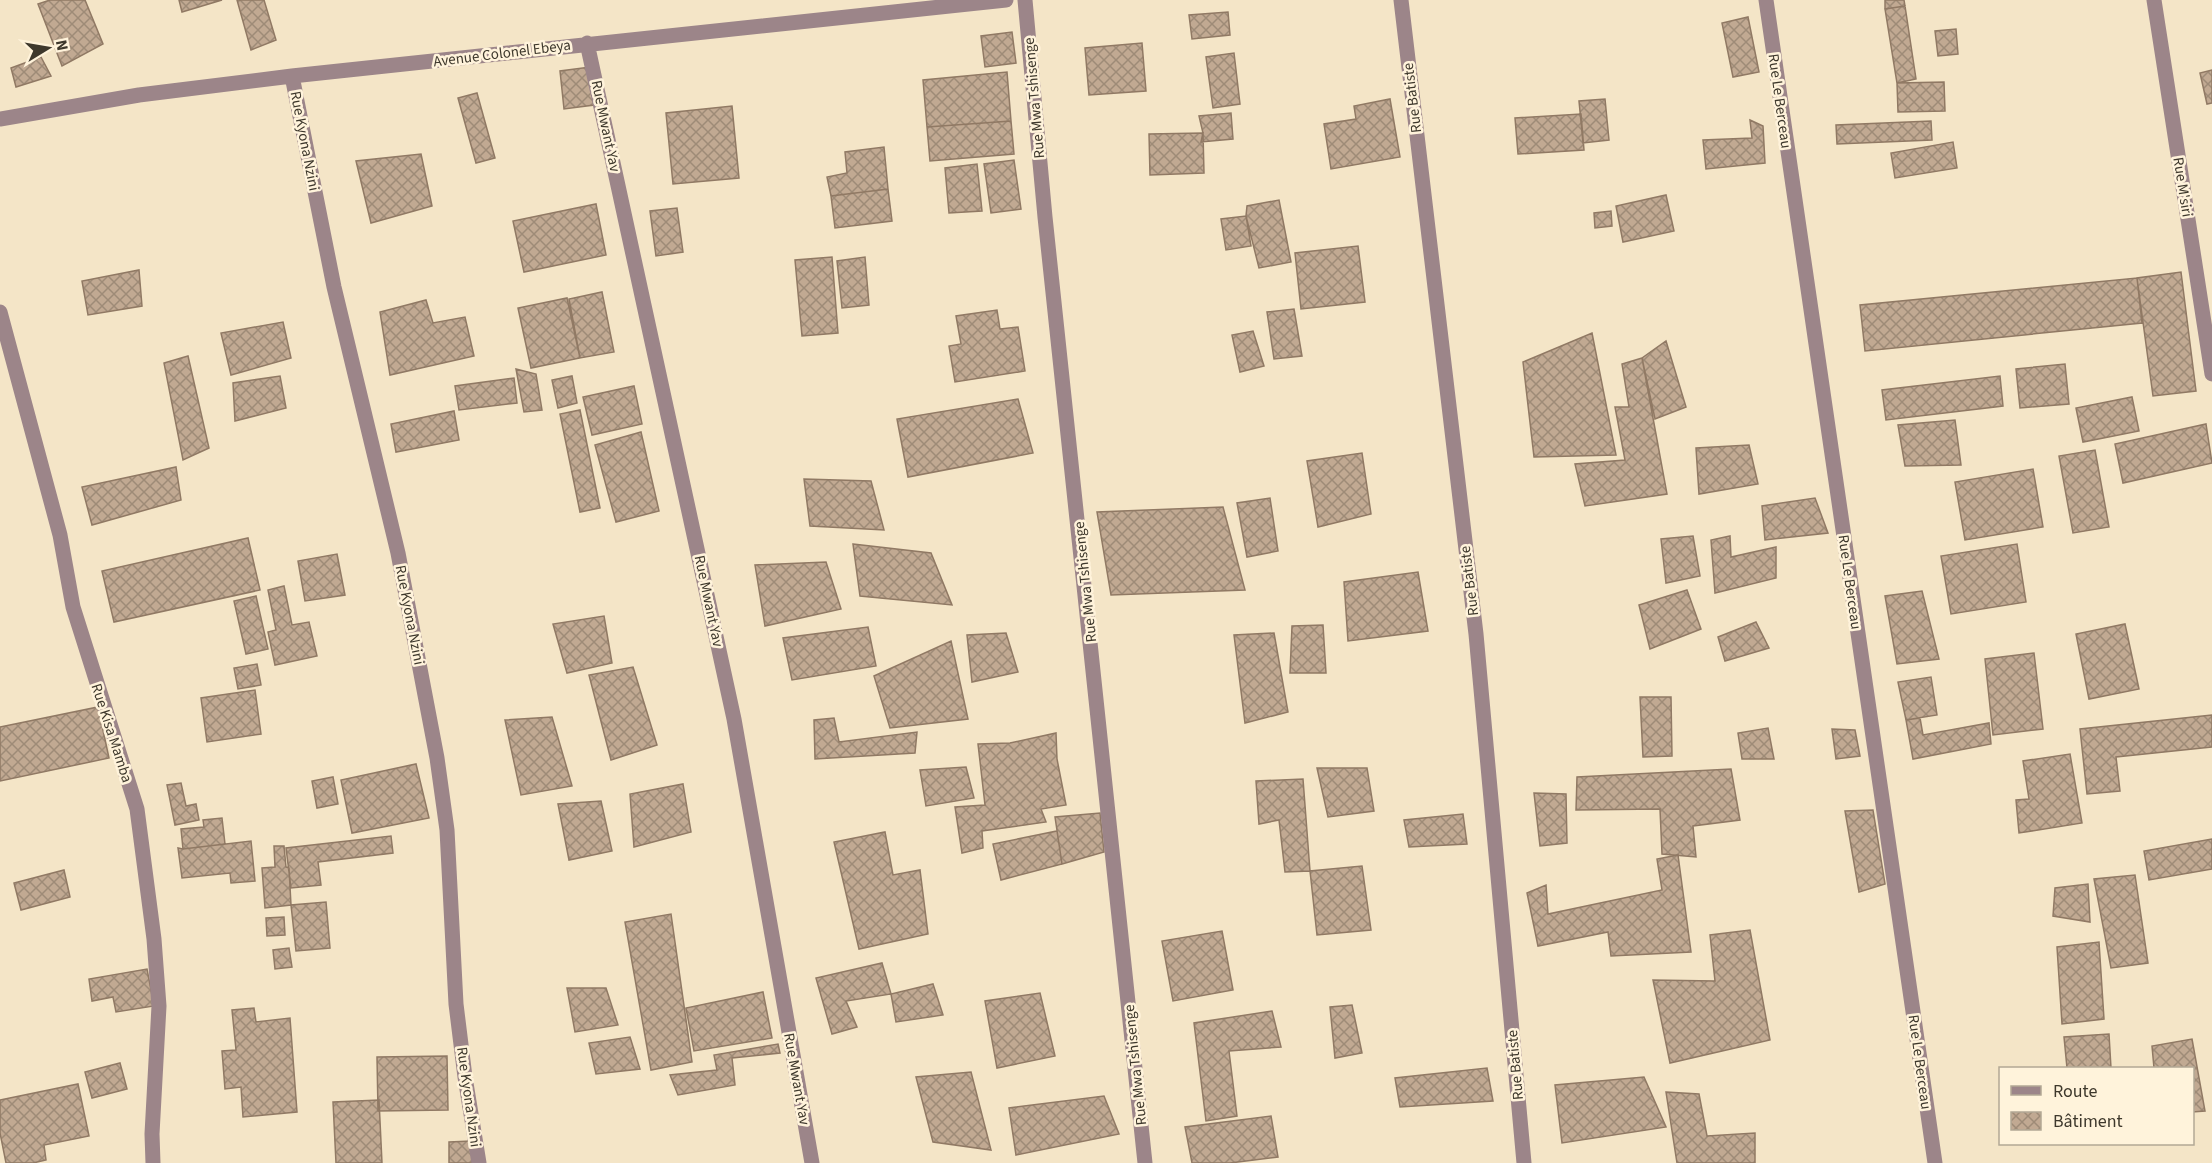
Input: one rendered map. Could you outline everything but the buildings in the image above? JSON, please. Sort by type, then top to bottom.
[{"type":"street","name":"Avenue Colonel Ebeya","points":[[0,119],[139,95],[587,43],[862,8],[1006,0]]},
{"type":"street","name":"Rue Mwa Tshisenge","points":[[1025,0],[1046,229],[1145,1163]]},
{"type":"street","name":"Rue Batiste","points":[[1401,0],[1476,634],[1524,1163]]},
{"type":"street","name":"Rue Le Berceau","points":[[1766,0],[1935,1163]]},
{"type":"street","name":"Rue M'siri","points":[[2154,0],[2212,374]]},
{"type":"street","name":"Rue Mwant Yav","points":[[587,43],[734,719],[812,1163]]},
{"type":"street","name":"Rue Kyona Nzini","points":[[292,76],[334,287],[398,553],[437,758],[447,830],[456,1004],[479,1163]]},
{"type":"street","name":"Rue Kisa Mamba","points":[[0,312],[60,535],[74,607],[137,809],[154,939],[159,1006],[152,1134],[153,1163]]}]
